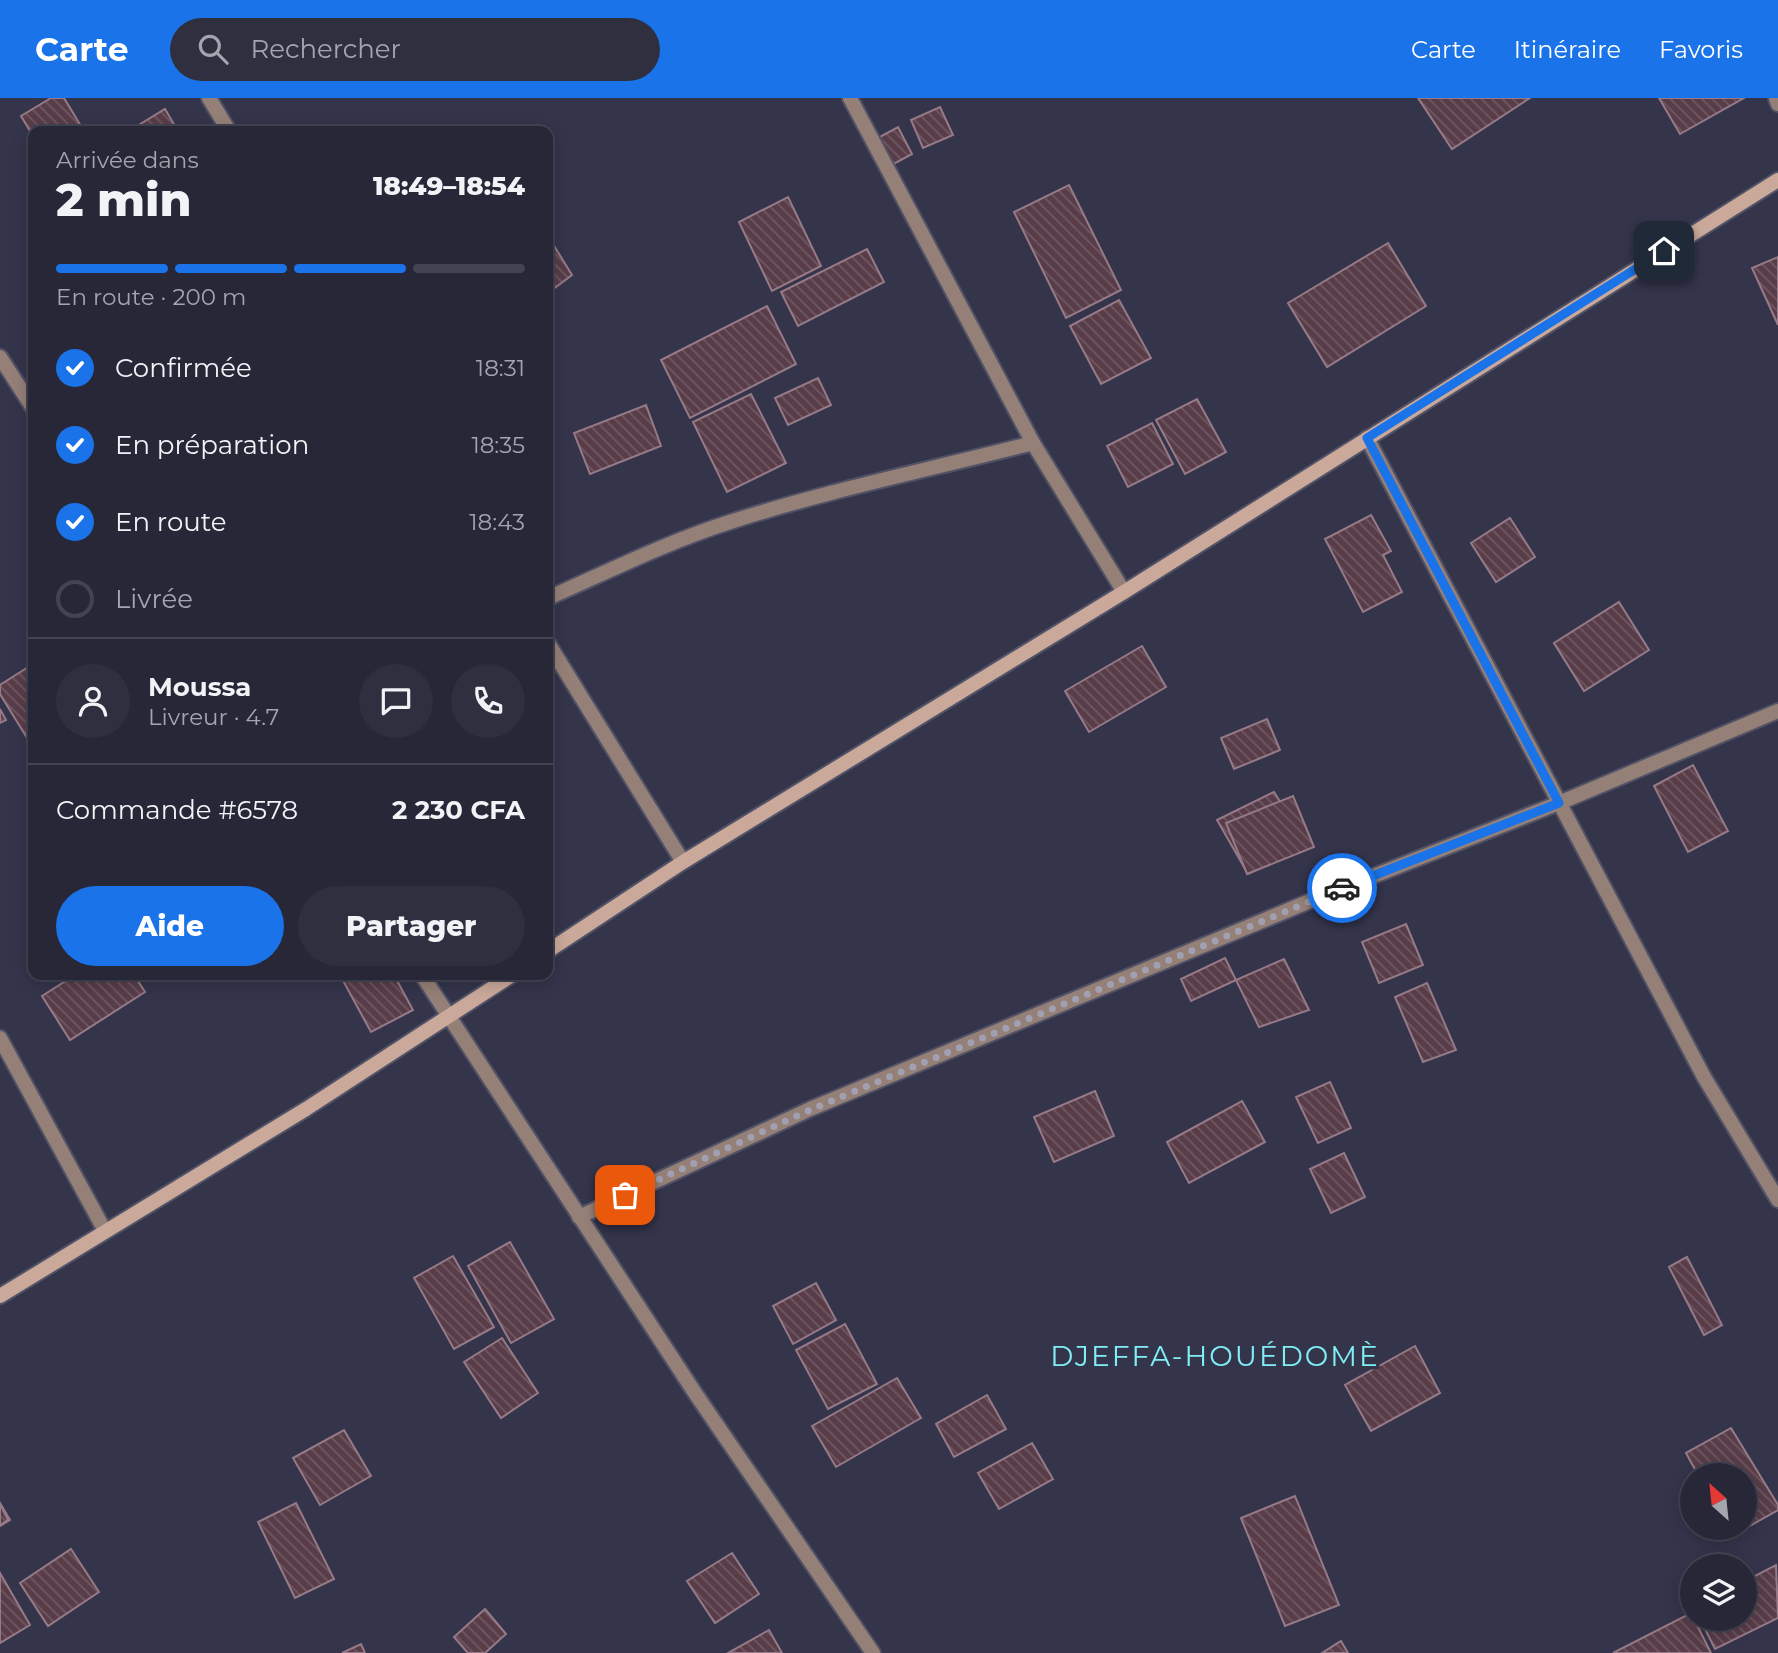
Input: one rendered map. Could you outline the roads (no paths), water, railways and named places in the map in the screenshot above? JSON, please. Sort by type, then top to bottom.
[{"type":"street","points":[[209,98],[226,126]]},
{"type":"street","points":[[849,98],[1033,443],[1124,592]]},
{"type":"street","points":[[1776,98],[1778,104]]},
{"type":"street","points":[[553,948],[683,862],[1124,592],[1778,180]]},
{"type":"street","points":[[0,358],[28,400]]},
{"type":"street","points":[[1367,438],[1704,1077],[1778,1200]]},
{"type":"street","points":[[553,596],[729,522],[1033,443]]},
{"type":"street","points":[[553,651],[683,862]]},
{"type":"street","points":[[579,1217],[836,1099],[1310,901],[1559,803],[1778,711]]},
{"type":"street","points":[[426,980],[779,1519],[873,1653]]},
{"type":"street","points":[[0,1296],[306,1109],[504,980]]},
{"type":"street","points":[[0,1038],[105,1231]]},
{"type":"district","name":"DJEFFA-HOUÉDOMÈ","points":[[1215,1356]]}]
